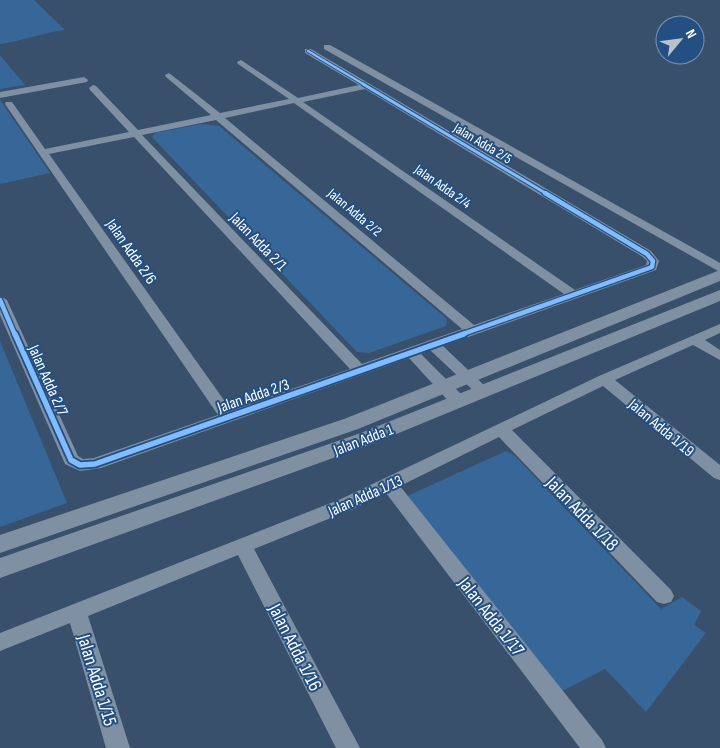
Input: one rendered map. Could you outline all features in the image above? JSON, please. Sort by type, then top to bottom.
[{"type":"street","points":[[327,47],[720,268]]},
{"type":"street","name":"Jalan Adda 2/5","points":[[308,51],[647,254],[654,261],[652,268],[574,295]]},
{"type":"street","name":"Jalan Adda 2/4","points":[[241,62],[574,295]]},
{"type":"street","name":"Jalan Adda 2/2","points":[[169,74],[473,330]]},
{"type":"street","points":[[5,99],[84,80]]},
{"type":"street","points":[[44,152],[367,86]]},
{"type":"street","name":"Jalan Adda 2/1","points":[[93,88],[134,134],[360,371]]},
{"type":"street","name":"Jalan Adda 2/6","points":[[5,99],[44,152],[228,417]]},
{"type":"street","name":"Jalan Adda 1","points":[[0,544],[351,424],[720,275]]},
{"type":"street","points":[[473,330],[574,295]]},
{"type":"street","name":"Jalan Adda 1","points":[[0,568],[364,439],[720,295]]},
{"type":"street","name":"Jalan Adda 2/7","points":[[0,300],[71,460],[80,465]]},
{"type":"street","name":"Jalan Adda 1/13","points":[[0,642],[77,613],[347,504],[604,379],[720,328]]},
{"type":"street","name":"Jalan Adda 2/3","points":[[80,465],[95,464],[473,330]]},
{"type":"street","points":[[694,339],[720,356]]},
{"type":"street","points":[[433,345],[482,391]]},
{"type":"street","points":[[411,352],[458,401]]},
{"type":"street","name":"Jalan Adda 1/19","points":[[604,379],[720,474]]},
{"type":"street","name":"Jalan Adda 1/18","points":[[502,429],[664,596]]},
{"type":"street","name":"Jalan Adda 1/17","points":[[389,484],[594,748]]},
{"type":"street","name":"Jalan Adda 1/16","points":[[244,546],[348,748]]},
{"type":"street","name":"Jalan Adda 1/15","points":[[77,613],[118,748]]},
{"type":"shaded area","points":[[0,0],[34,0],[65,30],[0,44]]},
{"type":"shaded area","points":[[0,55],[25,85],[0,89]]},
{"type":"shaded area","points":[[0,100],[50,173],[0,184]]},
{"type":"shaded area","points":[[201,124],[219,126],[447,319],[446,326],[369,353],[357,352],[152,137],[155,133]]},
{"type":"shaded area","points":[[0,341],[67,503],[0,527]]},
{"type":"shaded area","points":[[506,451],[515,456],[661,609],[682,597],[701,611],[694,625],[706,633],[646,712],[605,669],[558,693],[405,497]]},
{"type":"cycle path","points":[[0,300],[71,460],[80,465],[95,464],[652,267],[653,261],[647,254],[308,51]]}]
